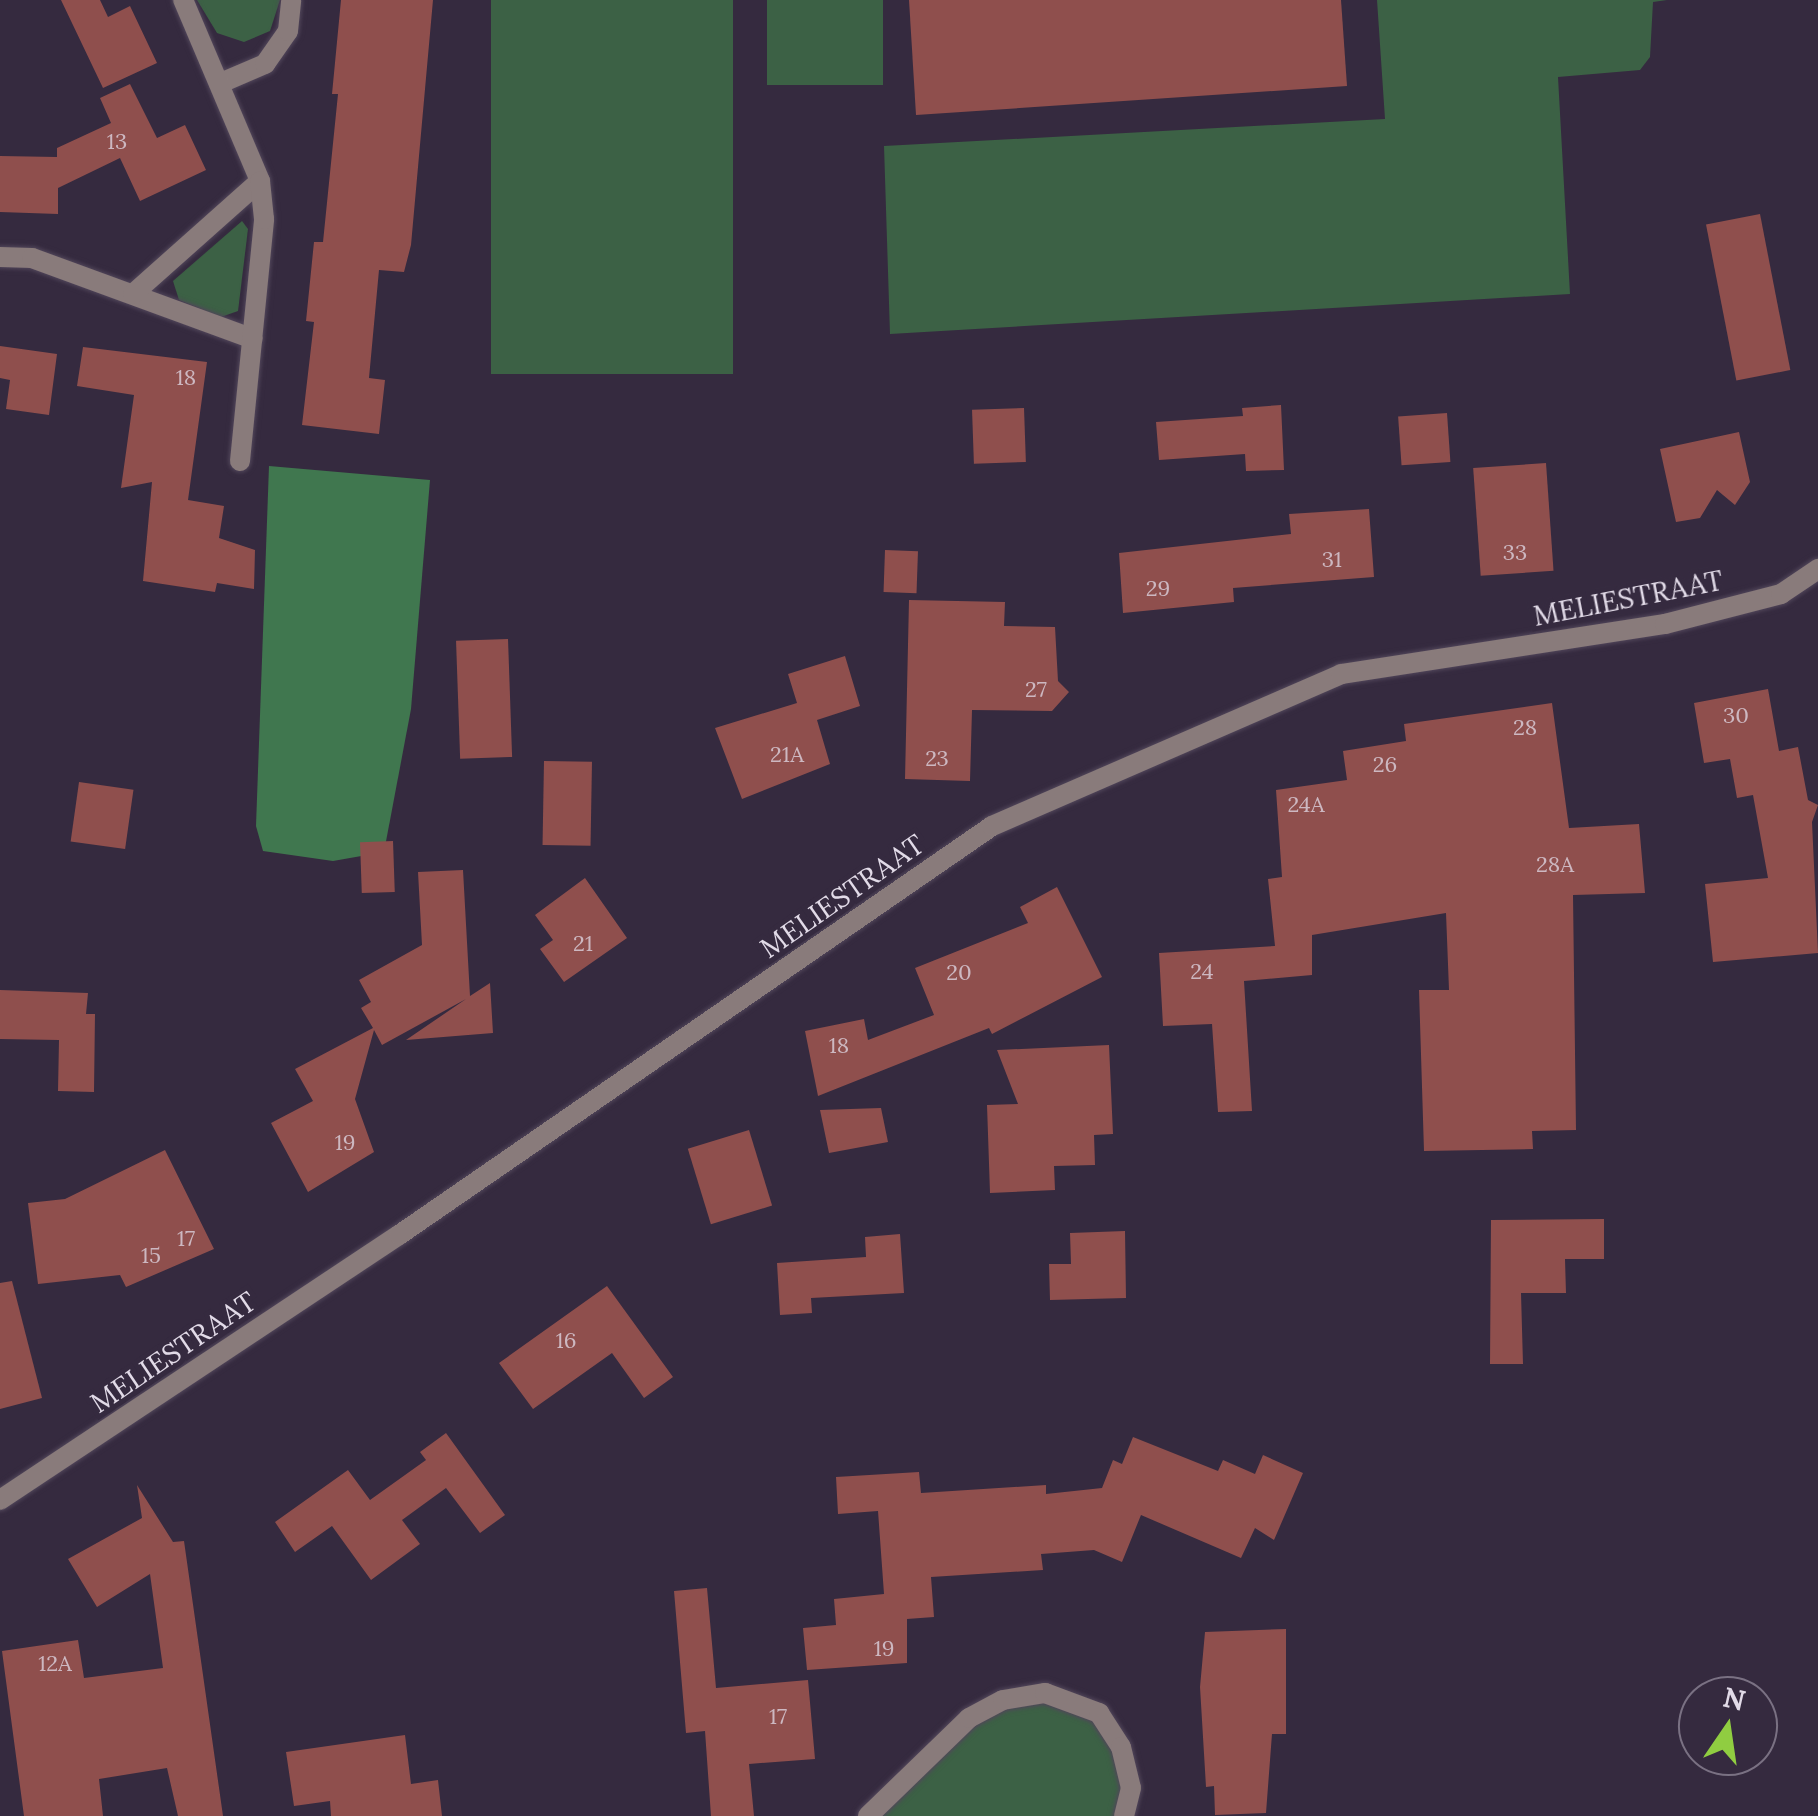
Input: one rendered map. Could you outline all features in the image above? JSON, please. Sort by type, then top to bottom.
[{"type":"street","points":[[182,0],[222,82],[260,181],[264,219],[240,461]]},
{"type":"street","points":[[222,82],[266,64],[288,32],[291,0]]},
{"type":"street","points":[[133,294],[260,181]]},
{"type":"street","points":[[0,257],[32,258],[253,339]]},
{"type":"street","name":"MELIESTRAAT","points":[[0,1500],[416,1224],[992,826],[1341,674],[1665,624],[1781,594],[1818,569]]},
{"type":"street","points":[[868,1816],[969,1718],[1003,1700],[1044,1693],[1099,1714],[1121,1746],[1131,1788],[1124,1816]]},
{"type":"green space","points":[[197,0],[280,0],[270,31],[244,42],[217,33]]},
{"type":"green space","points":[[491,0],[733,0],[733,374],[491,374]]},
{"type":"green space","points":[[767,0],[883,0],[883,85],[767,85]]},
{"type":"green space","points":[[1377,0],[1667,0],[1653,2],[1650,57],[1640,70],[1558,77],[1570,294],[890,334],[884,146],[1385,119]]},
{"type":"green space","points":[[242,221],[248,229],[238,311],[221,317],[179,300],[173,281]]},
{"type":"green space","points":[[269,466],[430,480],[411,709],[384,852],[333,861],[263,851],[256,826]]},
{"type":"green space","points":[[1045,1693],[1099,1713],[1121,1747],[1124,1816],[868,1816],[969,1718]]},
{"type":"building","points":[[61,0],[100,0],[108,17],[130,6],[157,63],[103,88]]},
{"type":"building","points":[[341,0],[433,0],[411,245],[404,272],[379,270],[369,378],[385,380],[379,434],[302,425],[314,322],[306,321],[314,242],[323,242],[338,94],[332,94]]},
{"type":"building","points":[[909,0],[1341,0],[1347,86],[916,115]]},
{"type":"building","points":[[130,84],[157,138],[185,125],[206,170],[140,201],[120,158],[58,188],[58,214],[0,212],[0,156],[57,157],[57,148],[111,123],[100,98]]},
{"type":"building","points":[[1760,214],[1790,370],[1736,381],[1706,224]]},
{"type":"building","points":[[0,346],[57,354],[49,415],[6,409],[10,380],[0,378]]},
{"type":"building","points":[[83,347],[207,362],[188,500],[224,506],[219,538],[255,550],[254,589],[217,583],[215,592],[143,581],[152,482],[121,488],[134,395],[77,386]]},
{"type":"building","points":[[1281,405],[1284,470],[1246,471],[1245,454],[1159,460],[1156,422],[1243,416],[1242,408]]},
{"type":"building","points":[[1024,408],[1026,462],[974,464],[972,410]]},
{"type":"building","points":[[1447,413],[1450,462],[1402,465],[1398,416]]},
{"type":"building","points":[[1739,432],[1750,482],[1735,505],[1717,490],[1700,518],[1676,522],[1660,449]]},
{"type":"building","points":[[1546,463],[1554,571],[1481,576],[1473,468]]},
{"type":"building","points":[[1369,509],[1374,577],[1233,588],[1234,602],[1123,613],[1119,553],[1291,534],[1289,514]]},
{"type":"building","points":[[885,550],[918,551],[917,593],[884,592]]},
{"type":"building","points":[[909,600],[1005,602],[1004,626],[1055,627],[1058,681],[1069,692],[1052,711],[972,710],[970,781],[905,779]]},
{"type":"building","points":[[508,639],[512,757],[460,759],[456,641]]},
{"type":"building","points":[[845,656],[860,706],[817,720],[830,764],[742,799],[715,728],[797,703],[788,674]]},
{"type":"building","points":[[1768,689],[1779,751],[1798,747],[1808,800],[1818,805],[1812,822],[1818,953],[1713,962],[1705,884],[1768,878],[1753,795],[1737,798],[1730,759],[1704,763],[1694,703]]},
{"type":"building","points":[[1552,703],[1569,828],[1639,824],[1645,893],[1573,895],[1576,1130],[1532,1131],[1533,1149],[1424,1151],[1419,990],[1449,990],[1446,913],[1312,935],[1312,975],[1244,981],[1252,1111],[1218,1112],[1212,1024],[1163,1026],[1159,953],[1275,946],[1268,879],[1282,877],[1276,790],[1347,780],[1343,751],[1406,741],[1404,724]]},
{"type":"building","points":[[544,761],[592,762],[591,846],[543,845]]},
{"type":"building","points":[[79,782],[133,790],[125,849],[71,841]]},
{"type":"building","points":[[393,841],[395,892],[362,893],[360,842]]},
{"type":"building","points":[[463,870],[470,996],[490,983],[493,1033],[406,1040],[466,999],[382,1045],[374,1030],[355,1099],[374,1152],[308,1192],[271,1123],[313,1101],[295,1069],[373,1028],[361,1008],[371,1002],[359,980],[422,945],[418,872]]},
{"type":"building","points":[[585,878],[627,938],[564,982],[540,949],[553,940],[535,915]]},
{"type":"building","points":[[1057,887],[1102,977],[992,1034],[989,1028],[818,1096],[805,1031],[864,1019],[868,1040],[934,1015],[915,968],[1028,923],[1020,907]]},
{"type":"building","points":[[0,990],[88,993],[86,1014],[95,1014],[94,1092],[58,1091],[59,1040],[0,1039]]},
{"type":"building","points":[[1109,1045],[1113,1134],[1094,1135],[1095,1165],[1054,1166],[1055,1190],[990,1193],[987,1105],[1018,1104],[997,1050]]},
{"type":"building","points":[[881,1108],[888,1142],[829,1153],[820,1110]]},
{"type":"building","points":[[749,1130],[772,1206],[711,1224],[688,1149]]},
{"type":"building","points":[[165,1150],[214,1249],[126,1287],[120,1275],[38,1284],[28,1203],[65,1199]]},
{"type":"building","points":[[1604,1219],[1604,1259],[1565,1259],[1566,1293],[1521,1293],[1523,1364],[1490,1364],[1491,1220]]},
{"type":"building","points":[[1125,1231],[1126,1298],[1050,1300],[1049,1264],[1071,1264],[1070,1233]]},
{"type":"building","points":[[900,1234],[904,1293],[811,1298],[812,1313],[780,1315],[777,1263],[866,1257],[865,1237]]},
{"type":"building","points":[[12,1281],[42,1398],[0,1409],[0,1283]]},
{"type":"building","points":[[607,1286],[673,1377],[644,1398],[612,1353],[533,1409],[499,1363]]},
{"type":"building","points":[[446,1433],[505,1515],[480,1533],[446,1488],[402,1520],[420,1544],[371,1580],[332,1526],[295,1552],[275,1522],[348,1470],[370,1500],[426,1460],[420,1452]]},
{"type":"building","points":[[1133,1437],[1218,1471],[1223,1460],[1255,1474],[1263,1455],[1303,1473],[1274,1540],[1255,1528],[1241,1558],[1141,1515],[1122,1562],[1094,1550],[1041,1554],[1043,1570],[931,1577],[934,1617],[907,1619],[907,1663],[807,1670],[803,1628],[836,1625],[834,1599],[884,1594],[878,1511],[838,1514],[836,1477],[919,1472],[921,1493],[1046,1485],[1046,1494],[1102,1488],[1113,1460],[1122,1464]]},
{"type":"building","points":[[137,1485],[173,1542],[184,1541],[223,1816],[178,1816],[167,1768],[99,1779],[103,1816],[24,1816],[2,1651],[78,1640],[84,1678],[163,1668],[150,1574],[97,1607],[68,1559],[142,1518]]},
{"type":"building","points":[[707,1588],[716,1688],[808,1680],[815,1759],[749,1764],[754,1816],[711,1816],[705,1731],[686,1733],[674,1591]]},
{"type":"building","points":[[1286,1629],[1286,1734],[1272,1734],[1266,1813],[1215,1815],[1214,1786],[1206,1787],[1200,1687],[1205,1632]]},
{"type":"building","points":[[405,1735],[411,1784],[438,1780],[442,1816],[331,1816],[330,1801],[294,1806],[286,1752]]}]
